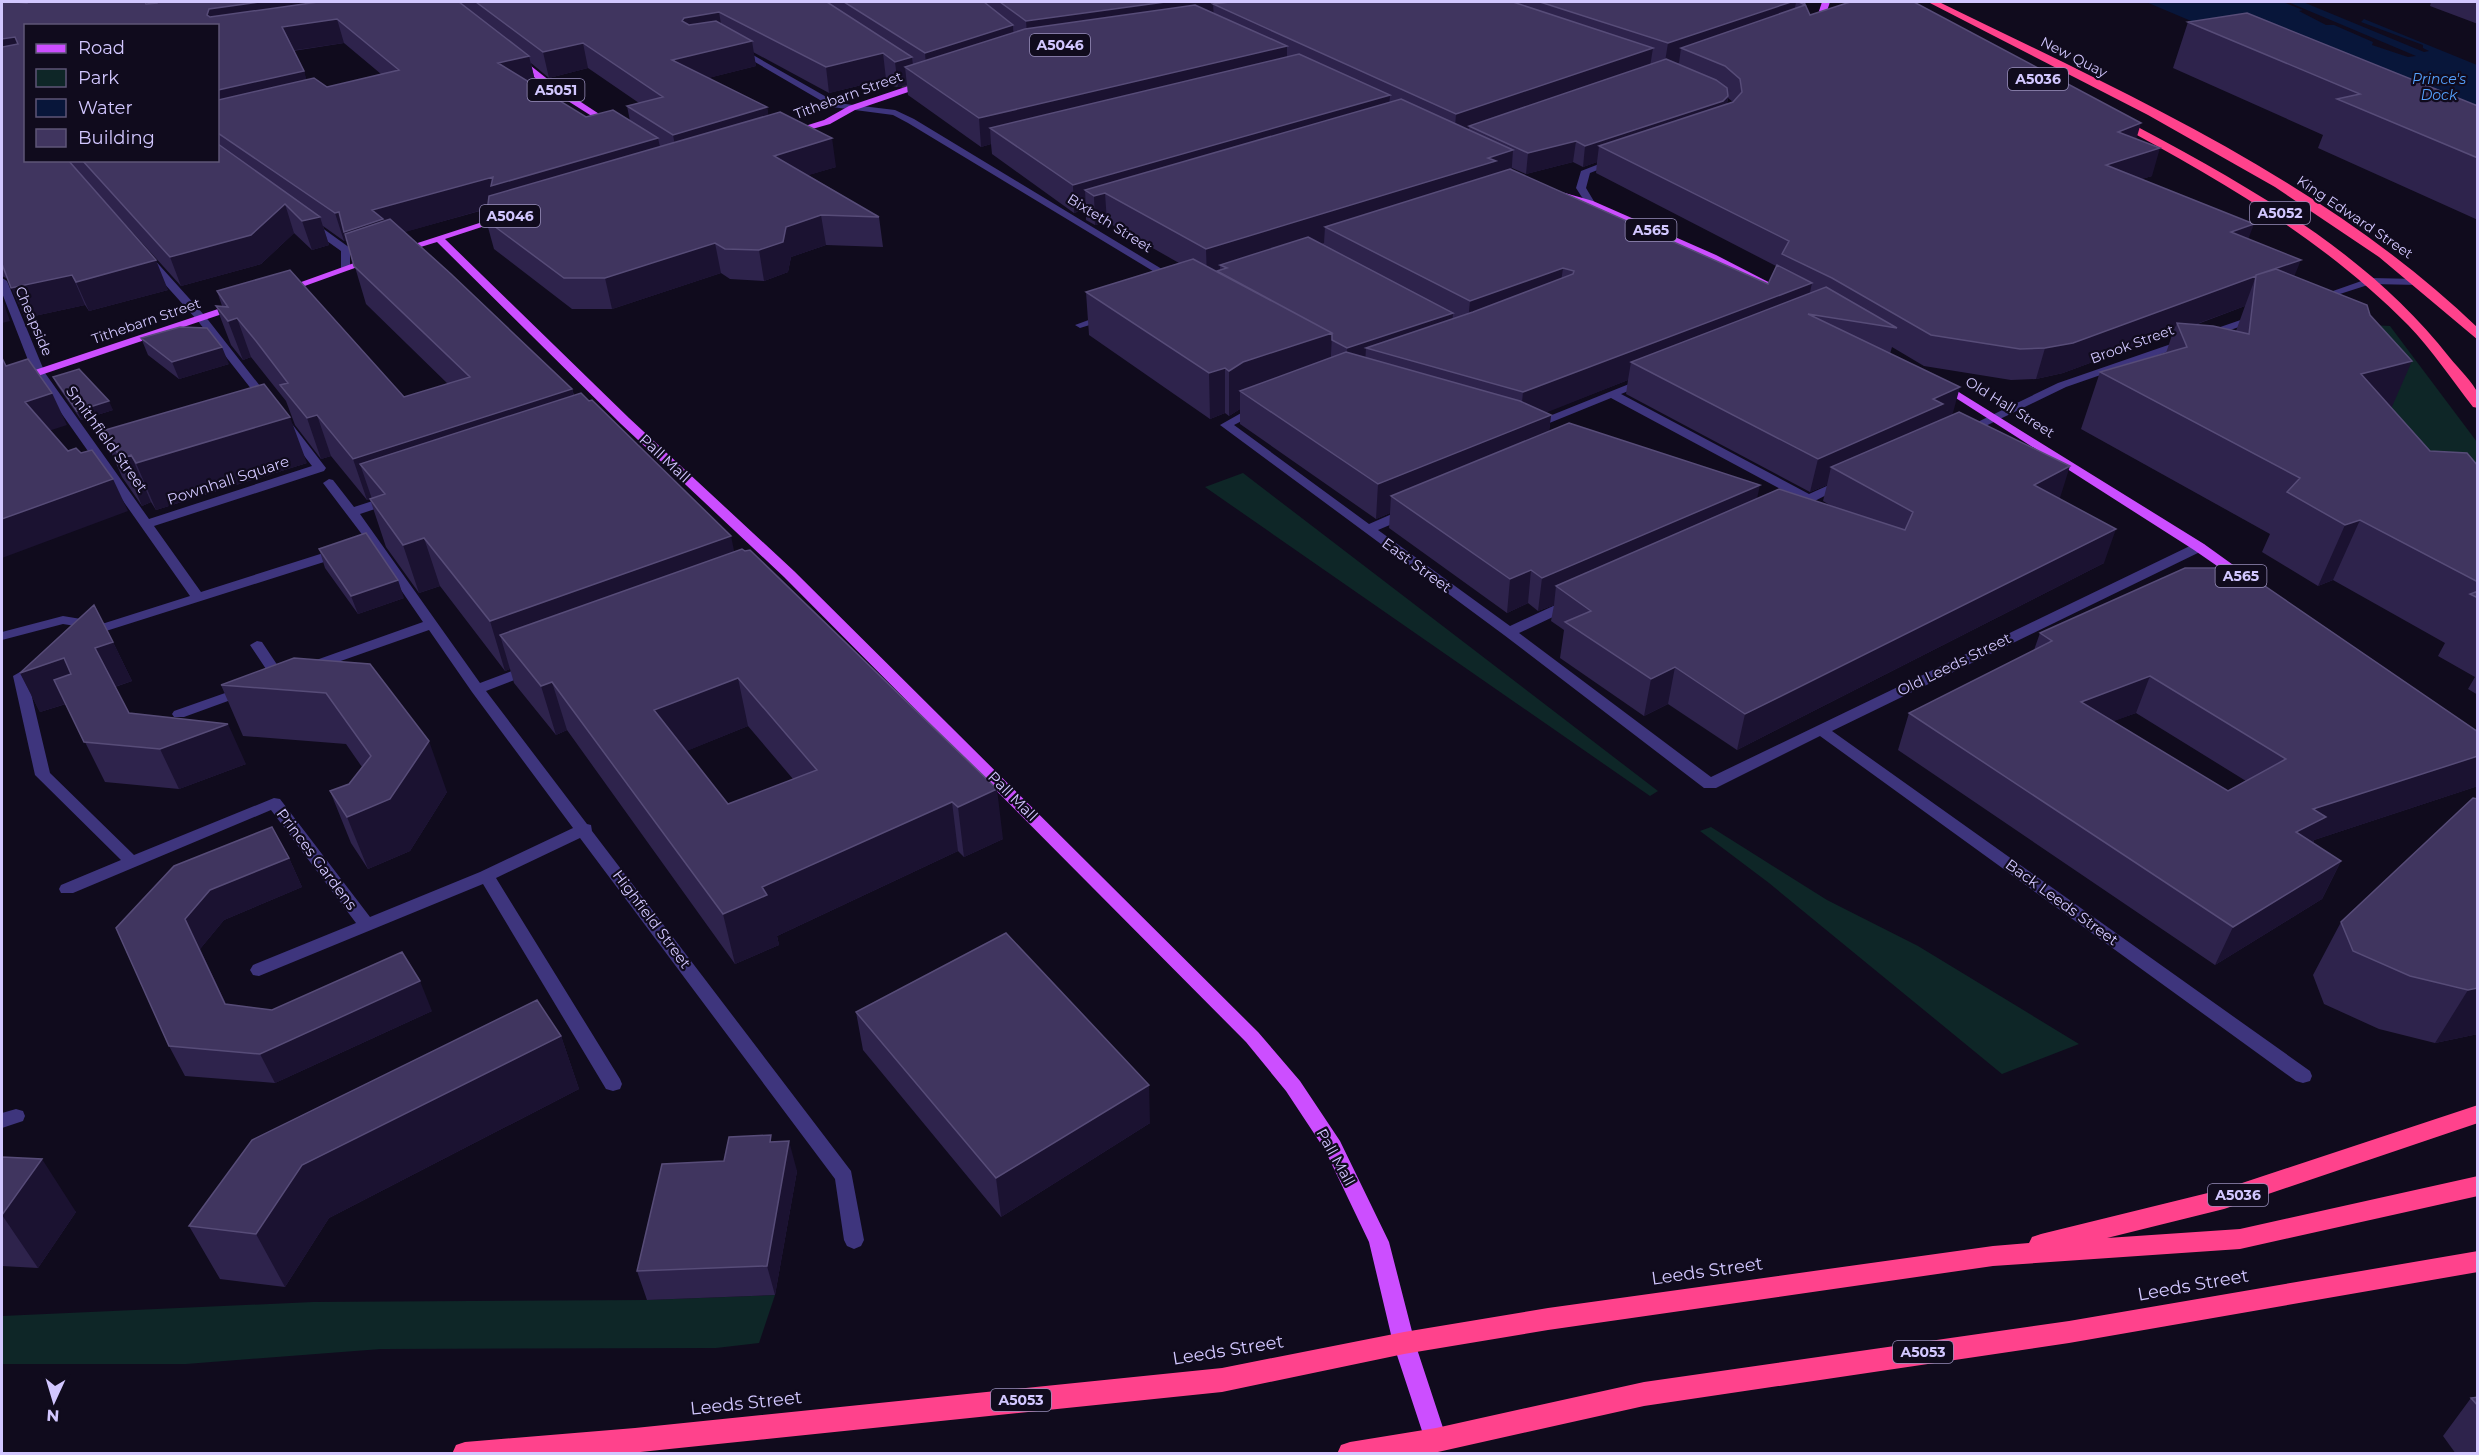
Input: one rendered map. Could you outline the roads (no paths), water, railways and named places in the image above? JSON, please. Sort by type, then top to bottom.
[{"type":"highway","name":"New Quay","points":[[1933,2],[2202,139]]},
{"type":"highway","name":"A5052","points":[[2102,112],[2184,155],[2261,201],[2324,244],[2370,281],[2415,324],[2478,404]]},
{"type":"highway","name":"King Edward Street","points":[[2202,139],[2317,209],[2420,282],[2478,336]]},
{"type":"highway","name":"Leeds Street","points":[[1993,1256],[2224,1199],[2478,1114]]},
{"type":"highway","name":"Leeds Street","points":[[465,1454],[635,1440],[1222,1380],[1404,1343],[1548,1319],[1993,1256],[2240,1239],[2478,1186]]},
{"type":"highway","name":"Leeds Street","points":[[1350,1454],[1437,1447],[1644,1394],[2069,1332],[2478,1262]]},
{"type":"main road","points":[[1822,14],[1826,2]]},
{"type":"main road","name":"A5051","points":[[506,51],[552,87],[616,128]]},
{"type":"main road","name":"Tithebarn Street","points":[[783,134],[827,122],[852,108],[938,79]]},
{"type":"main road","name":"A565","points":[[1549,190],[1590,203],[1712,256],[1790,296]]},
{"type":"main road","name":"A5046","points":[[268,295],[517,214]]},
{"type":"main road","name":"Pall Mall","points":[[438,238],[620,423],[784,576],[1236,1021],[1293,1086],[1333,1146],[1379,1242],[1404,1343],[1437,1447]]},
{"type":"main road","name":"Tithebarn Street","points":[[2,385],[246,303]]},
{"type":"main road","name":"Old Hall Street","points":[[1928,376],[1997,417],[2263,591]]},
{"type":"street","points":[[25,2],[30,24]]},
{"type":"street","points":[[151,2],[159,24]]},
{"type":"street","name":"Bixteth Street","points":[[728,43],[836,105],[895,112],[974,154],[1189,290]]},
{"type":"street","points":[[917,76],[927,83]]},
{"type":"street","points":[[1590,203],[1581,193],[1580,181],[1586,171],[1628,156]]},
{"type":"street","points":[[1073,218],[1088,213]]},
{"type":"street","points":[[304,219],[346,250],[346,268]]},
{"type":"street","points":[[142,252],[201,318]]},
{"type":"street","name":"Cheapside","points":[[2,281],[39,373]]},
{"type":"street","points":[[2302,303],[2370,281],[2420,282]]},
{"type":"street","points":[[1080,325],[1118,313]]},
{"type":"street","name":"Brook Street","points":[[1955,435],[2062,385],[2268,313]]},
{"type":"street","name":"Pownhall Square","points":[[147,524],[320,468],[201,318]]},
{"type":"street","name":"Smithfield Street","points":[[39,373],[198,597]]},
{"type":"street","points":[[1539,436],[1521,429],[1653,377]]},
{"type":"street","points":[[1612,394],[1809,498]]},
{"type":"street","name":"East Street","points":[[1269,404],[1248,411],[1226,425],[1509,632],[1710,784]]},
{"type":"street","points":[[1781,512],[1861,476]]},
{"type":"street","name":"Highfield Street","points":[[329,483],[352,512],[364,545],[427,617],[477,689],[844,1177],[854,1240]]},
{"type":"street","points":[[352,512],[406,494]]},
{"type":"street","points":[[1368,529],[1423,506]]},
{"type":"street","points":[[2,636],[63,620],[106,627],[364,545]]},
{"type":"street","name":"Old Leeds Street","points":[[1710,784],[2199,547]]},
{"type":"street","points":[[1509,632],[1576,601]]},
{"type":"street","points":[[179,714],[268,682],[427,617]]},
{"type":"street","points":[[257,645],[268,682]]},
{"type":"street","points":[[477,689],[549,662]]},
{"type":"street","points":[[20,676],[43,775],[132,862]]},
{"type":"street","name":"Back Leeds Street","points":[[1820,729],[2303,1076]]},
{"type":"street","name":"Princes Gardens","points":[[67,889],[274,803],[366,924]]},
{"type":"street","name":"Princes Gardens","points":[[260,970],[486,876],[585,830]]},
{"type":"street","points":[[486,876],[613,1084]]},
{"type":"water","name":"Prince's Dock","points":[[2146,2],[2283,2],[2303,10],[2299,11],[2326,25],[2334,25],[2373,42],[2372,45],[2408,57],[2416,56],[2288,2],[2303,2],[2424,52],[2429,51],[2423,48],[2423,45],[2361,22],[2364,19],[2477,65],[2477,141]]},
{"type":"tunnel","points":[[864,72],[924,91]]}]
